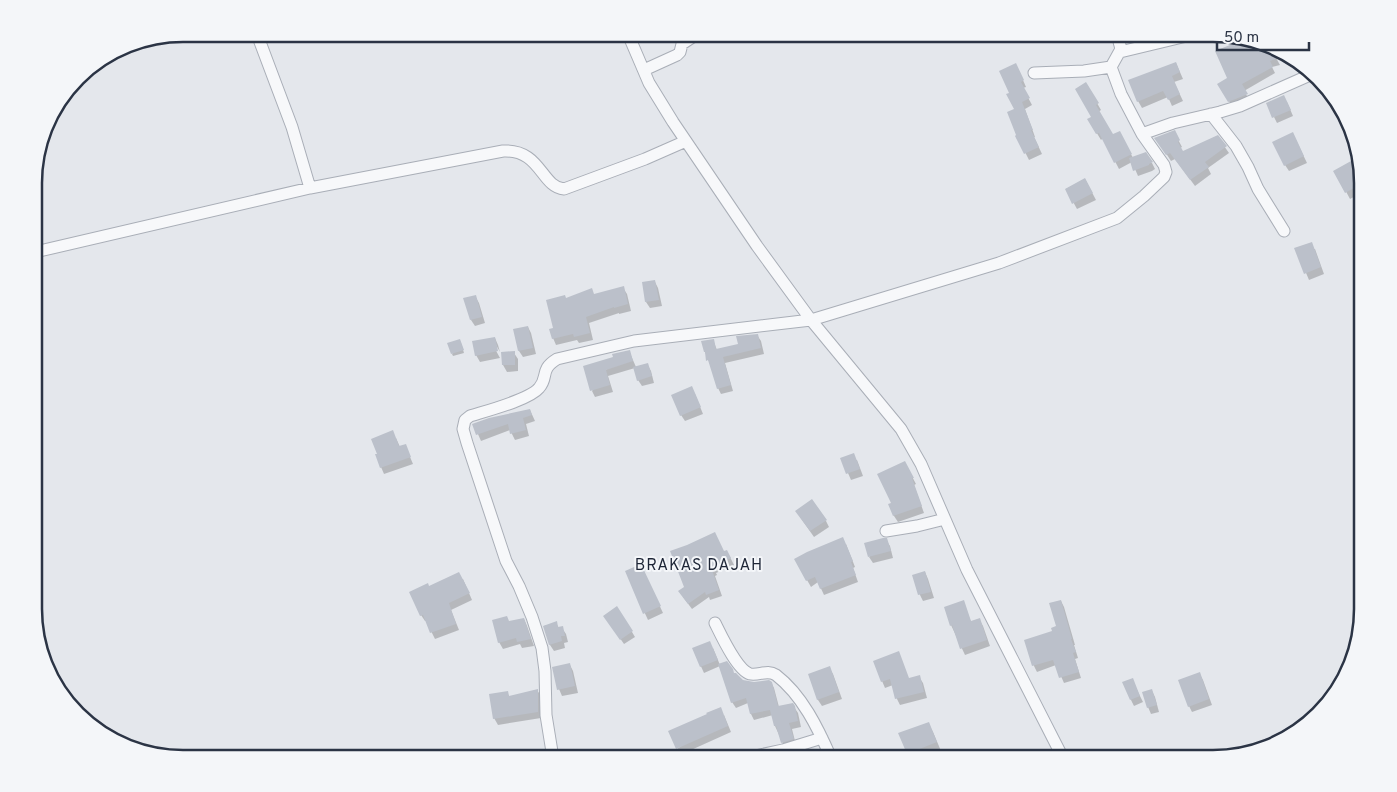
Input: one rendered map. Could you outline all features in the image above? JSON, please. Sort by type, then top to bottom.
[{"type":"street","points":[[261,42],[292,127],[310,188]]},
{"type":"street","points":[[632,42],[649,83],[757,246],[811,320],[901,429],[921,464],[967,570],[1058,749]]},
{"type":"street","points":[[644,70],[680,52],[680,46],[685,42]]},
{"type":"street","points":[[552,750],[546,715],[545,671],[542,648],[532,617],[503,552],[467,443],[463,429],[465,420],[470,416],[532,394],[542,385],[547,366],[557,359],[634,341],[811,320],[999,263],[1116,218],[1144,196],[1164,177],[1166,172],[1164,165],[1142,134],[1121,94],[1111,67],[1120,52],[1119,42]]},
{"type":"street","points":[[1120,52],[1162,42]]},
{"type":"street","points":[[1034,73],[1084,71],[1111,67]]},
{"type":"street","points":[[1142,134],[1173,123],[1240,106],[1305,77]]},
{"type":"street","points":[[1212,114],[1236,146],[1258,189],[1284,231]]},
{"type":"street","points":[[43,250],[310,188],[511,151],[519,152],[530,158],[555,186],[564,188],[646,159],[686,140]]},
{"type":"street","points":[[886,531],[945,519]]},
{"type":"street","points":[[715,623],[730,652],[746,672],[752,674],[768,672],[777,676],[798,698],[812,719],[827,749]]},
{"type":"street","points":[[785,749],[822,738]]},
{"type":"building","points":[[1232,44],[1250,47],[1278,58],[1270,61],[1273,67],[1242,84],[1248,94],[1228,102],[1217,84],[1227,78],[1215,51]]},
{"type":"building","points":[[1176,62],[1180,72],[1172,76],[1180,94],[1168,100],[1163,91],[1137,102],[1128,80]]},
{"type":"building","points":[[1016,63],[1024,80],[1021,82],[1030,98],[1022,102],[1039,147],[1024,154],[1015,136],[1007,112],[1014,109],[1006,94],[1009,93],[999,71]]},
{"type":"building","points":[[1086,82],[1099,103],[1096,105],[1113,134],[1120,131],[1132,154],[1114,163],[1099,133],[1096,134],[1087,119],[1091,117],[1075,89]]},
{"type":"building","points":[[1284,95],[1291,110],[1272,118],[1266,103]]},
{"type":"building","points":[[1175,130],[1183,151],[1218,135],[1227,146],[1205,162],[1209,167],[1190,180],[1170,153],[1166,155],[1154,138]]},
{"type":"building","points":[[1293,132],[1304,156],[1284,166],[1272,142]]},
{"type":"building","points":[[1146,152],[1153,162],[1133,171],[1129,158]]},
{"type":"building","points":[[1351,161],[1354,188],[1345,193],[1333,171]]},
{"type":"building","points":[[1085,178],[1093,193],[1072,204],[1065,189]]},
{"type":"building","points":[[1312,242],[1321,267],[1304,274],[1294,248]]},
{"type":"building","points":[[655,280],[659,300],[645,302],[642,282]]},
{"type":"building","points":[[624,286],[628,304],[586,317],[590,333],[574,337],[573,334],[552,339],[549,329],[553,328],[546,300],[565,295],[566,298],[592,288],[594,294]]},
{"type":"building","points":[[476,295],[482,317],[470,320],[463,298]]},
{"type":"building","points":[[528,326],[533,348],[518,351],[513,329]]},
{"type":"building","points":[[758,334],[761,348],[723,357],[731,385],[717,389],[708,360],[706,361],[701,341],[714,339],[716,349],[738,344],[736,336]]},
{"type":"building","points":[[495,337],[498,351],[475,356],[472,341]]},
{"type":"building","points":[[460,339],[464,350],[451,354],[447,343]]},
{"type":"building","points":[[630,350],[633,361],[606,370],[610,385],[590,391],[583,366],[613,357],[612,354]]},
{"type":"building","points":[[515,351],[515,365],[502,365],[501,352]]},
{"type":"building","points":[[648,363],[652,376],[637,381],[633,367]]},
{"type":"building","points":[[692,386],[701,407],[680,416],[671,395]]},
{"type":"building","points":[[530,409],[532,415],[523,418],[526,430],[510,434],[508,424],[476,435],[472,424],[489,418]]},
{"type":"building","points":[[393,430],[399,446],[406,444],[411,457],[380,468],[371,439]]},
{"type":"building","points":[[854,453],[860,469],[846,474],[840,458]]},
{"type":"building","points":[[905,461],[914,478],[912,478],[922,506],[893,516],[888,504],[891,503],[877,474]]},
{"type":"building","points":[[812,499],[827,520],[810,531],[795,511]]},
{"type":"building","points":[[715,532],[724,551],[727,550],[731,558],[714,566],[715,569],[712,570],[719,590],[706,595],[705,592],[688,604],[678,591],[684,587],[670,551]]},
{"type":"building","points":[[843,537],[853,561],[851,562],[856,575],[820,589],[815,577],[806,581],[794,559]]},
{"type":"building","points":[[887,538],[891,551],[868,557],[864,543]]},
{"type":"building","points":[[641,564],[661,606],[643,614],[625,571]]},
{"type":"building","points":[[925,571],[931,592],[918,595],[912,575]]},
{"type":"building","points":[[459,572],[470,593],[449,603],[456,624],[430,633],[423,615],[420,616],[409,592],[428,583],[429,586]]},
{"type":"building","points":[[964,600],[971,621],[980,618],[987,640],[960,649],[944,607]]},
{"type":"building","points":[[1061,600],[1076,652],[1073,653],[1079,672],[1059,678],[1053,660],[1032,666],[1024,640],[1052,631],[1051,628],[1056,626],[1049,603]]},
{"type":"building","points":[[617,606],[633,631],[620,640],[603,616]]},
{"type":"building","points":[[507,616],[509,621],[524,618],[531,639],[517,642],[516,638],[498,643],[492,620]]},
{"type":"building","points":[[557,621],[558,627],[563,626],[565,636],[561,636],[562,641],[549,645],[543,626]]},
{"type":"building","points":[[710,641],[718,660],[700,667],[692,648]]},
{"type":"building","points":[[899,651],[909,678],[920,675],[924,692],[895,699],[890,679],[881,682],[873,661]]},
{"type":"building","points":[[727,661],[734,673],[743,680],[754,682],[769,680],[772,682],[778,706],[793,703],[798,721],[789,723],[794,739],[781,743],[770,710],[750,714],[746,698],[731,703],[718,664]]},
{"type":"building","points":[[570,663],[575,686],[557,690],[552,667]]},
{"type":"building","points":[[830,666],[839,692],[817,700],[808,674]]},
{"type":"building","points":[[1200,672],[1209,699],[1188,707],[1178,680]]},
{"type":"building","points":[[1133,678],[1140,696],[1130,700],[1122,682]]},
{"type":"building","points":[[538,689],[538,712],[493,719],[489,694],[508,691],[509,696]]},
{"type":"building","points":[[1152,689],[1157,705],[1147,708],[1142,692]]},
{"type":"building","points":[[721,707],[728,726],[676,749],[668,731]]},
{"type":"building","points":[[929,722],[937,742],[919,749],[905,749],[898,733]]},
{"type":"district","name":"BRAKAS DAJAH","points":[[699,564]]}]
